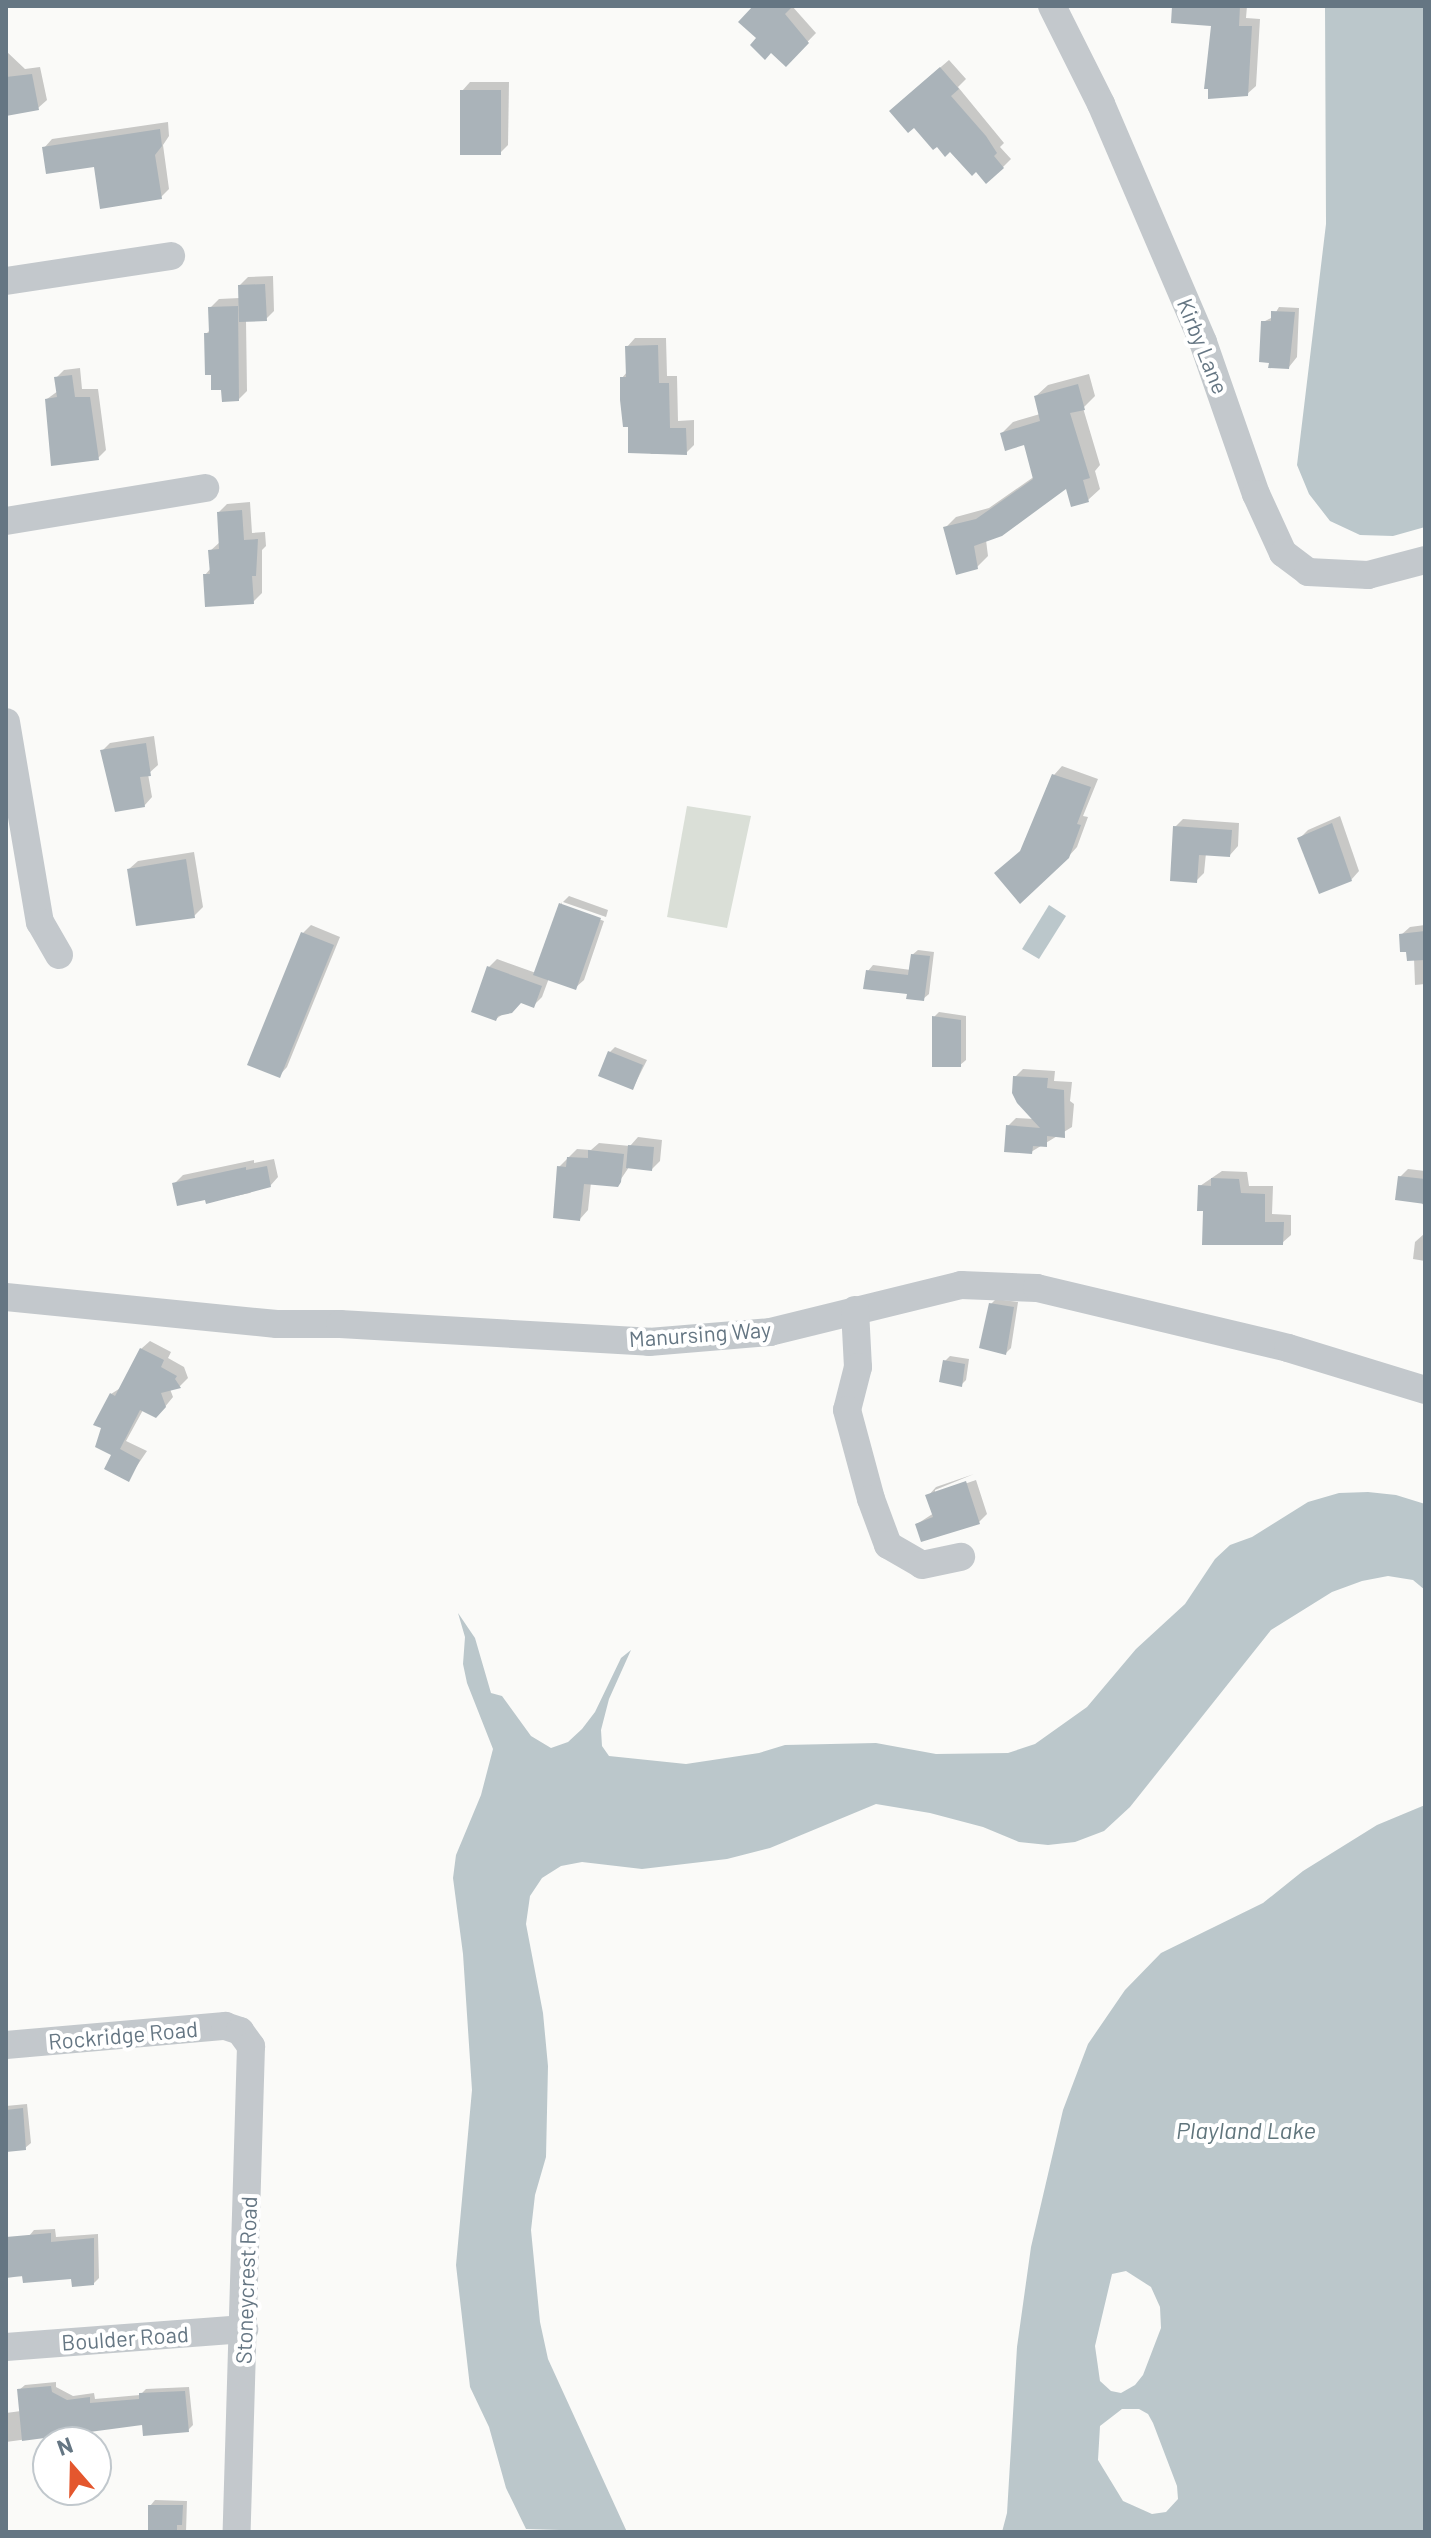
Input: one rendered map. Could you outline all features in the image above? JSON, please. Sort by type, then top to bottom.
[{"type":"street","name":"Kirby Lane","points":[[1052,6],[1101,104],[1203,342],[1256,494],[1283,553],[1308,572],[1368,575],[1425,560]]},
{"type":"street","points":[[6,281],[171,256]]},
{"type":"street","points":[[6,521],[205,488]]},
{"type":"street","points":[[6,722],[40,922],[59,955]]},
{"type":"street","name":"Manursing Way","points":[[6,1297],[277,1324],[340,1324],[649,1342],[770,1332],[961,1285],[1037,1288],[1288,1348],[1425,1390]]},
{"type":"street","points":[[855,1310],[858,1367],[847,1410],[871,1499],[888,1545],[922,1565],[961,1557]]},
{"type":"street","name":"Rockridge Road","points":[[6,2045],[225,2026],[240,2031]]},
{"type":"street","name":"Stoneycrest Road","points":[[237,2532],[251,2046],[240,2031]]},
{"type":"street","name":"Boulder Road","points":[[6,2347],[244,2329]]},
{"type":"shaded area","points":[[687,806],[751,816],[727,928],[667,917]]},
{"type":"water","points":[[1325,6],[1425,6],[1425,527],[1393,536],[1360,535],[1330,521],[1309,494],[1297,465],[1326,224]]},
{"type":"water","points":[[1049,905],[1066,916],[1039,959],[1022,949]]},
{"type":"water","points":[[1339,1493],[1396,1495],[1425,1504],[1425,1590],[1413,1580],[1388,1576],[1362,1581],[1332,1592],[1271,1630],[1130,1807],[1104,1831],[1075,1842],[1048,1845],[1019,1842],[983,1827],[930,1813],[876,1804],[770,1848],[727,1859],[642,1869],[582,1862],[561,1866],[542,1878],[530,1896],[526,1924],[543,2013],[548,2066],[546,2157],[535,2195],[531,2230],[540,2322],[548,2359],[627,2532],[526,2529],[506,2488],[489,2427],[470,2387],[456,2265],[472,2090],[463,1954],[453,1878],[456,1855],[481,1795],[493,1749],[467,1683],[463,1664],[465,1637],[458,1613],[475,1638],[491,1693],[502,1696],[531,1736],[551,1748],[568,1742],[582,1729],[595,1712],[621,1658],[631,1650],[609,1699],[601,1730],[602,1746],[609,1756],[686,1764],[759,1753],[785,1745],[876,1743],[936,1754],[1008,1753],[1035,1744],[1087,1707],[1136,1649],[1185,1604],[1215,1559],[1230,1545],[1252,1537],[1308,1502]]},
{"type":"water","name":"Playland Lake","points":[[1425,1805],[1425,2532],[1002,2532],[1007,2513],[1017,2347],[1031,2247],[1063,2110],[1088,2044],[1125,1990],[1161,1953],[1263,1903],[1303,1871],[1377,1825]],"holes":[[[1126,2271],[1151,2287],[1160,2307],[1161,2328],[1143,2375],[1135,2385],[1121,2393],[1111,2391],[1100,2381],[1095,2346],[1112,2274]],[[1122,2409],[1139,2409],[1148,2414],[1153,2423],[1177,2486],[1178,2499],[1166,2512],[1152,2514],[1123,2501],[1098,2460],[1100,2426]]]},
{"type":"building","points":[[753,6],[793,6],[785,14],[809,43],[786,67],[771,53],[765,60],[750,45],[756,38],[738,22]]},
{"type":"building","points":[[1172,6],[1240,6],[1239,26],[1252,26],[1248,96],[1208,99],[1208,89],[1204,89],[1211,26],[1171,23]]},
{"type":"building","points":[[940,67],[959,89],[951,96],[986,136],[997,153],[994,156],[1004,168],[986,184],[976,172],[972,176],[950,152],[945,157],[937,147],[933,150],[914,128],[908,133],[889,111]]},
{"type":"building","points":[[32,74],[39,110],[6,116],[6,77]]},
{"type":"building","points":[[460,90],[501,90],[501,155],[460,155]]},
{"type":"building","points":[[160,129],[162,146],[155,155],[162,199],[100,209],[94,167],[46,174],[42,147]]},
{"type":"building","points":[[265,284],[267,321],[239,322],[238,285]]},
{"type":"building","points":[[238,306],[239,401],[222,402],[221,390],[211,390],[211,375],[205,375],[204,333],[209,333],[208,307]]},
{"type":"building","points":[[1271,311],[1295,312],[1289,369],[1268,368],[1269,363],[1259,362],[1261,321],[1271,321]]},
{"type":"building","points":[[658,345],[659,383],[669,383],[670,428],[686,428],[687,455],[628,453],[628,427],[623,427],[620,400],[620,377],[626,377],[625,346]]},
{"type":"building","points":[[72,375],[75,397],[90,397],[99,460],[51,466],[45,399],[57,397],[54,377]]},
{"type":"building","points":[[1078,384],[1085,410],[1070,413],[1090,478],[1083,480],[1089,502],[1071,507],[1066,489],[1002,536],[974,546],[978,569],[956,575],[943,527],[976,519],[1033,479],[1024,445],[1005,451],[1000,433],[1040,421],[1034,396]]},
{"type":"building","points":[[242,510],[244,540],[258,539],[256,576],[252,576],[254,604],[205,607],[203,574],[210,574],[208,550],[219,549],[217,512]]},
{"type":"building","points":[[146,743],[151,776],[140,777],[145,807],[115,812],[100,750]]},
{"type":"building","points":[[1052,774],[1091,787],[1077,824],[1081,825],[1069,858],[1020,904],[994,873],[1020,851]]},
{"type":"building","points":[[1332,823],[1352,881],[1319,894],[1297,838]]},
{"type":"building","points":[[1173,826],[1232,830],[1230,857],[1199,855],[1197,883],[1170,881]]},
{"type":"building","points":[[186,859],[195,918],[136,926],[127,869]]},
{"type":"building","points":[[559,903],[601,918],[576,990],[533,975]]},
{"type":"building","points":[[1425,931],[1425,960],[1407,961],[1406,952],[1400,952],[1399,934]]},
{"type":"building","points":[[301,932],[334,945],[280,1078],[247,1065]]},
{"type":"building","points":[[911,954],[930,956],[924,1001],[906,999],[907,994],[863,989],[866,970],[908,975]]},
{"type":"building","points":[[487,966],[542,986],[534,1008],[521,1003],[512,1013],[498,1016],[496,1021],[471,1012]]},
{"type":"building","points":[[932,1016],[961,1020],[961,1067],[932,1067]]},
{"type":"building","points":[[608,1051],[643,1065],[633,1090],[598,1076]]},
{"type":"building","points":[[1013,1076],[1048,1078],[1047,1088],[1064,1090],[1065,1138],[1047,1136],[1047,1147],[1033,1146],[1032,1154],[1004,1152],[1006,1125],[1040,1128],[1017,1103],[1012,1093]]},
{"type":"building","points":[[628,1145],[654,1147],[652,1171],[626,1168]]},
{"type":"building","points":[[588,1150],[624,1154],[621,1182],[618,1187],[584,1184],[580,1221],[553,1218],[557,1166],[566,1167],[567,1157],[588,1158]]},
{"type":"building","points":[[267,1166],[271,1187],[206,1204],[205,1200],[177,1206],[172,1183],[246,1167],[246,1170]]},
{"type":"building","points":[[1398,1176],[1425,1179],[1425,1204],[1395,1200]]},
{"type":"building","points":[[1211,1178],[1239,1179],[1241,1193],[1265,1194],[1265,1222],[1284,1222],[1283,1245],[1202,1245],[1203,1211],[1197,1211],[1198,1185],[1211,1186]]},
{"type":"building","points":[[989,1303],[1014,1307],[1006,1355],[979,1348]]},
{"type":"building","points":[[140,1348],[164,1360],[161,1367],[177,1376],[175,1379],[181,1388],[161,1393],[166,1407],[156,1418],[140,1410],[120,1449],[140,1460],[129,1482],[104,1469],[111,1455],[95,1447],[101,1428],[93,1425],[110,1393],[115,1396]]},
{"type":"building","points":[[943,1360],[965,1364],[962,1387],[939,1382]]},
{"type":"building","points":[[966,1481],[980,1524],[921,1542],[915,1524],[933,1517],[925,1495]]},
{"type":"building","points":[[23,2108],[26,2150],[6,2152],[6,2110]]},
{"type":"building","points":[[51,2233],[51,2242],[94,2238],[94,2285],[72,2287],[71,2279],[23,2283],[22,2276],[6,2278],[6,2237]]},
{"type":"building","points":[[51,2386],[52,2392],[67,2400],[90,2397],[90,2403],[139,2399],[139,2393],[185,2391],[189,2432],[143,2436],[142,2425],[112,2429],[112,2426],[32,2426],[32,2440],[22,2441],[17,2389]]},
{"type":"building","points":[[148,2505],[183,2505],[182,2525],[177,2525],[177,2532],[148,2532]]}]
